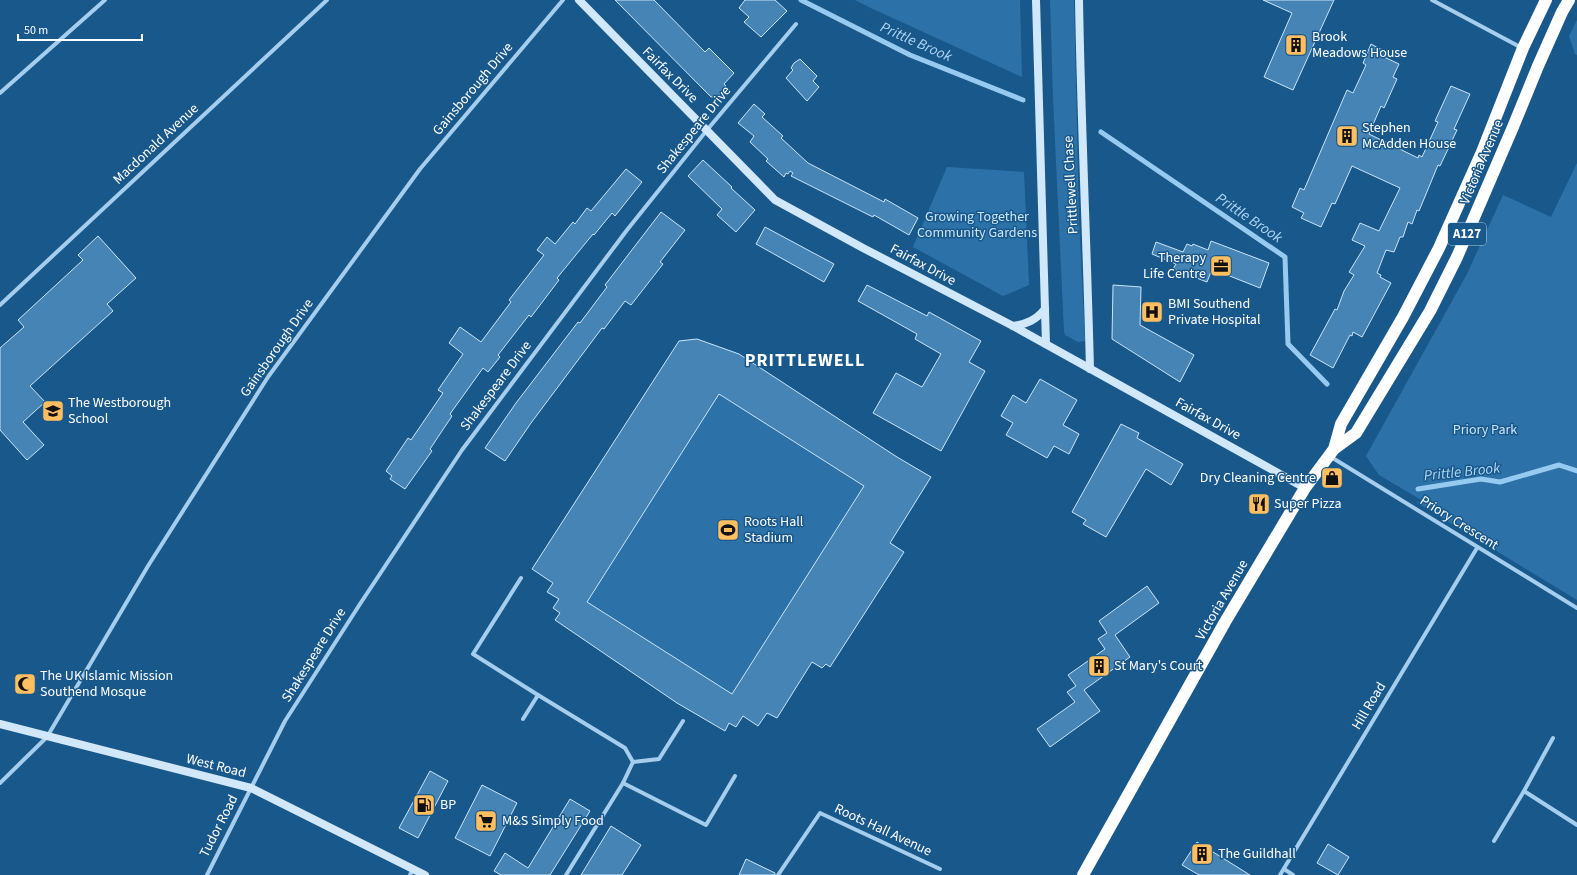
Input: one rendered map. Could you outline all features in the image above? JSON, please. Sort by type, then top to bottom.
[{"type":"highway","name":"Victoria Avenue","points":[[1332,452],[1341,424],[1403,317],[1439,248],[1482,152],[1523,48],[1546,0]]},
{"type":"highway","name":"Victoria Avenue","points":[[1083,875],[1225,622],[1305,488],[1332,452],[1356,433],[1430,311],[1457,257],[1538,66],[1562,12],[1569,0]]},
{"type":"street","points":[[0,93],[105,0]]},
{"type":"street","name":"Macdonald Avenue","points":[[0,305],[327,0]]},
{"type":"street","name":"Gainsborough Drive","points":[[0,783],[47,737],[148,566],[268,377],[420,169],[563,0]]},
{"type":"street","name":"Fairfax Drive","points":[[579,0],[775,200],[863,248],[1013,326],[1305,488]]},
{"type":"street","name":"Prittlewell Chase","points":[[1036,0],[1046,344]]},
{"type":"street","name":"Prittlewell Chase","points":[[1079,0],[1090,369]]},
{"type":"street","points":[[1432,0],[1523,48]]},
{"type":"street","name":"Shakespeare Drive","points":[[251,788],[285,721],[462,450],[628,230],[707,130],[796,24]]},
{"type":"street","points":[[1013,326],[1028,323],[1036,319],[1045,309]]},
{"type":"street","name":"Priory Crescent","points":[[1332,452],[1477,548],[1577,608]]},
{"type":"street","name":"Hill Road","points":[[1280,875],[1477,548]]},
{"type":"street","points":[[521,578],[473,654],[625,748],[633,762]]},
{"type":"street","points":[[523,719],[538,695]]},
{"type":"street","points":[[633,762],[659,759],[683,721]]},
{"type":"street","name":"West Road","points":[[0,724],[251,788],[411,872],[425,875]]},
{"type":"street","points":[[1494,841],[1524,792],[1553,738]]},
{"type":"street","points":[[566,875],[624,783],[633,762]]},
{"type":"street","points":[[624,783],[706,825],[735,776]]},
{"type":"street","name":"Tudor Road","points":[[207,875],[251,788]]},
{"type":"street","points":[[1524,792],[1577,825]]},
{"type":"street","name":"Roots Hall Avenue","points":[[778,875],[820,813],[940,869]]},
{"type":"street","points":[[1284,869],[1293,875]]},
{"type":"green space","points":[[855,0],[1020,0],[1022,77],[873,9]]},
{"type":"green space","points":[[1050,0],[1074,0],[1079,219],[1085,341],[1078,342],[1065,335],[1064,331]]},
{"type":"green space","points":[[1577,20],[1577,55],[1575,54],[1569,36]]},
{"type":"green space","name":"Priory Park","points":[[1577,163],[1577,600],[1416,502],[1423,501],[1379,475],[1366,456],[1467,274],[1503,195],[1551,217]]},
{"type":"green space","name":"Growing Together Community Gardens","points":[[947,167],[1024,172],[1029,285],[1003,296],[913,247]]},
{"type":"green space","name":"Roots Hall Stadium","points":[[697,339],[739,354],[897,457],[931,477],[890,542],[904,552],[830,667],[826,664],[822,668],[812,662],[777,718],[767,713],[758,726],[743,716],[736,727],[729,723],[725,731],[677,703],[555,620],[560,613],[553,608],[558,599],[547,592]]},
{"type":"building","points":[[615,0],[654,0],[705,52],[709,48],[734,73],[724,84],[726,86],[717,97],[711,97]]},
{"type":"building","points":[[745,0],[775,0],[787,11],[761,37],[744,22],[749,17],[739,8]]},
{"type":"building","name":"Brook Meadows House","points":[[1263,0],[1334,0],[1293,90],[1264,77],[1292,13]]},
{"type":"building","points":[[1371,44],[1386,52],[1384,57],[1399,64],[1393,77],[1397,79],[1384,108],[1381,106],[1369,134],[1418,158],[1419,155],[1422,157],[1438,122],[1435,121],[1451,86],[1470,94],[1454,129],[1457,130],[1440,166],[1438,165],[1412,224],[1408,222],[1403,237],[1400,237],[1394,252],[1386,250],[1377,273],[1381,275],[1380,277],[1391,283],[1362,337],[1353,332],[1352,336],[1350,335],[1333,368],[1310,355],[1335,309],[1337,310],[1344,291],[1354,275],[1349,272],[1365,246],[1352,240],[1360,223],[1379,231],[1400,188],[1352,166],[1335,204],[1332,203],[1321,227],[1301,218],[1304,213],[1292,207],[1300,188],[1304,190],[1347,90],[1353,93],[1366,65],[1363,63]]},
{"type":"building","points":[[800,59],[817,76],[813,81],[819,87],[807,101],[786,78],[793,70],[791,68],[794,63]]},
{"type":"building","points":[[754,104],[765,114],[762,117],[783,136],[781,138],[808,163],[884,202],[885,199],[918,218],[909,235],[874,215],[873,217],[791,176],[793,173],[790,171],[788,174],[786,173],[784,177],[766,161],[768,159],[750,142],[754,136],[738,123]]},
{"type":"building","points":[[703,160],[755,210],[736,232],[717,215],[722,209],[688,176]]},
{"type":"building","points":[[626,169],[642,182],[615,216],[612,213],[557,278],[559,280],[531,317],[529,315],[498,355],[500,357],[488,372],[483,368],[450,414],[452,416],[430,449],[432,451],[405,489],[390,479],[392,476],[386,471],[408,438],[411,440],[443,393],[438,390],[463,354],[449,343],[460,327],[481,342],[511,302],[509,300],[544,255],[537,250],[547,237],[555,244],[573,222],[575,224],[587,208],[591,211]]},
{"type":"building","points":[[661,212],[685,230],[660,262],[663,264],[631,305],[625,301],[604,329],[602,328],[531,423],[505,461],[485,448],[516,403],[578,322],[580,323],[607,287],[605,285]]},
{"type":"building","points":[[765,227],[834,264],[824,282],[756,244]]},
{"type":"building","points":[[98,236],[136,278],[107,304],[113,311],[30,386],[45,402],[23,422],[44,445],[27,460],[0,430],[0,348],[24,327],[18,320],[83,260],[78,255]]},
{"type":"building","name":"Therapy Life Centre","points":[[1211,241],[1269,263],[1260,288],[1212,269],[1207,282],[1173,269],[1176,264],[1152,254],[1156,242],[1183,252],[1187,244],[1192,246],[1193,244],[1208,250]]},
{"type":"building","points":[[867,285],[927,316],[929,312],[981,341],[969,362],[985,371],[941,451],[873,413],[896,373],[922,387],[941,354],[915,339],[917,334],[858,301]]},
{"type":"building","points":[[1113,285],[1141,287],[1140,325],[1194,355],[1180,382],[1112,339]]},
{"type":"building","points":[[697,339],[739,354],[897,457],[931,477],[890,543],[904,552],[830,667],[826,664],[822,668],[812,662],[777,718],[767,713],[758,726],[743,716],[736,727],[729,723],[725,731],[677,703],[555,620],[560,613],[553,608],[559,599],[547,592],[553,583],[532,569],[679,341]],"holes":[[[719,394],[864,486],[732,694],[587,602]]]},
{"type":"building","points":[[1040,379],[1077,400],[1063,425],[1079,434],[1069,454],[1054,446],[1047,458],[1006,435],[1013,423],[1001,416],[1013,395],[1026,403]]},
{"type":"building","points":[[1121,424],[1139,433],[1137,438],[1183,464],[1171,485],[1146,469],[1106,537],[1083,524],[1086,520],[1072,512]]},
{"type":"building","name":"St Mary's Court","points":[[1147,586],[1159,603],[1115,635],[1130,657],[1084,690],[1100,711],[1050,747],[1037,729],[1075,702],[1067,692],[1076,686],[1068,675],[1105,649],[1098,639],[1107,633],[1099,621]]},
{"type":"building","name":"BP","points":[[430,771],[448,781],[418,838],[399,828]]},
{"type":"building","name":"M&S Simply Food","points":[[482,785],[517,803],[490,856],[455,838]]},
{"type":"building","points":[[570,799],[590,811],[550,875],[501,875],[494,871],[505,853],[528,868]]},
{"type":"building","points":[[611,826],[641,845],[622,875],[581,875]]},
{"type":"building","name":"The Guildhall","points":[[1197,842],[1250,875],[1199,875],[1182,865]]},
{"type":"building","points":[[1328,844],[1349,857],[1338,875],[1317,863]]},
{"type":"building","points":[[746,859],[775,873],[775,875],[739,875]]},
{"type":"waterway","name":"Prittle Brook","points":[[801,0],[910,55],[1023,100]]},
{"type":"waterway","name":"Prittle Brook","points":[[1101,132],[1285,257],[1288,344],[1327,384]]},
{"type":"waterway","name":"Prittle Brook","points":[[1418,489],[1481,479],[1500,482],[1559,465],[1577,471]]},
{"type":"place","name":"Brook Meadows House","points":[[1296,45]]},
{"type":"place","name":"Stephen McAdden House","points":[[1347,136]]},
{"type":"place","name":"Therapy Life Centre","points":[[1221,266]]},
{"type":"place","name":"BMI Southend Private Hospital","points":[[1152,312]]},
{"type":"place","name":"The Westborough School","points":[[53,411]]},
{"type":"place","name":"Dry Cleaning Centre","points":[[1332,478]]},
{"type":"place","name":"Super Pizza","points":[[1259,504]]},
{"type":"place","name":"Roots Hall Stadium","points":[[728,530]]},
{"type":"place","name":"St Mary's Court","points":[[1099,666]]},
{"type":"place","name":"The UK Islamic Mission Southend Mosque","points":[[25,684]]},
{"type":"place","name":"BP","points":[[424,805]]},
{"type":"place","name":"M&S Simply Food","points":[[486,821]]},
{"type":"place","name":"The Guildhall","points":[[1202,854]]},
{"type":"district","name":"PRITTLEWELL","points":[[805,360]]}]
